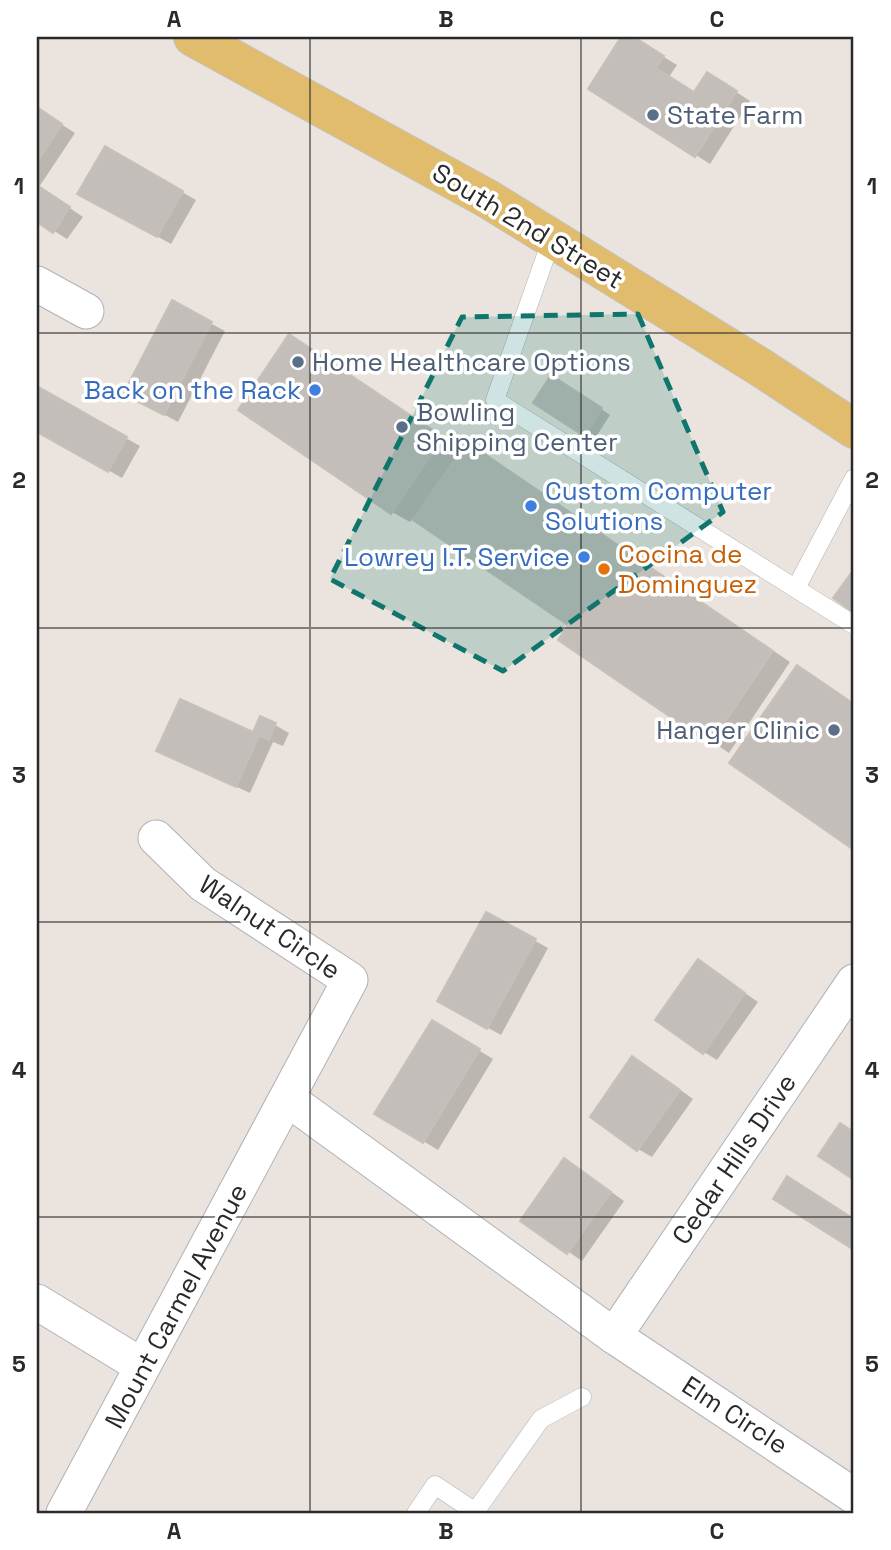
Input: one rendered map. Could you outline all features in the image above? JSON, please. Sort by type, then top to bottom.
[{"type":"main road","name":"South 2nd Street","points":[[193,37],[488,199],[854,429]]},
{"type":"street","points":[[37,284],[86,311]]},
{"type":"street","name":"Walnut Circle","points":[[156,838],[203,884],[350,980],[288,1098]]},
{"type":"street","name":"Cedar Hills Drive","points":[[614,1336],[854,982]]},
{"type":"street","name":"Elm Circle","points":[[288,1098],[614,1336],[854,1496]]},
{"type":"street","name":"Mount Carmel Avenue","points":[[64,1513],[288,1098]]},
{"type":"street","points":[[37,1302],[142,1366]]},
{"type":"lane","points":[[552,238],[495,400],[854,625]]},
{"type":"lane","points":[[796,588],[854,478]]},
{"type":"lane","points":[[416,1513],[435,1485],[476,1513],[541,1419],[582,1397]]},
{"type":"highlighted area","points":[[638,314],[723,512],[503,671],[330,579],[462,317]]},
{"type":"building","points":[[621,37],[634,37],[664,56],[656,68],[694,92],[707,72],[737,91],[695,157],[588,89]]},
{"type":"building","points":[[37,107],[62,124],[37,162]]},
{"type":"building","points":[[105,146],[183,191],[157,237],[77,194]]},
{"type":"building","points":[[37,185],[70,207],[53,233],[37,222]]},
{"type":"building","points":[[172,300],[212,322],[164,415],[123,394]]},
{"type":"building","points":[[289,334],[443,437],[391,514],[238,410]]},
{"type":"building","points":[[551,375],[602,408],[584,436],[533,403]]},
{"type":"building","points":[[37,386],[127,437],[108,472],[37,432]]},
{"type":"building","points":[[467,442],[773,651],[710,744],[558,640],[568,625],[413,520]]},
{"type":"building","points":[[851,573],[854,575],[854,613],[833,598]]},
{"type":"building","points":[[797,665],[854,704],[854,850],[729,763]]},
{"type":"building","points":[[180,699],[253,732],[260,716],[276,723],[269,740],[259,735],[236,787],[156,751]]},
{"type":"building","points":[[486,912],[536,939],[487,1029],[437,1001]]},
{"type":"building","points":[[698,959],[745,993],[703,1054],[655,1020]]},
{"type":"building","points":[[432,1020],[480,1049],[423,1143],[374,1114]]},
{"type":"building","points":[[632,1056],[680,1090],[637,1151],[590,1117]]},
{"type":"building","points":[[840,1123],[854,1132],[854,1180],[818,1156]]},
{"type":"building","points":[[564,1158],[611,1192],[567,1254],[520,1221]]},
{"type":"building","points":[[787,1176],[854,1219],[854,1250],[773,1199]]},
{"type":"place","name":"State Farm","points":[[653,115]]},
{"type":"place","name":"Home Healthcare Options","points":[[298,362]]},
{"type":"place","name":"Back on the Rack","points":[[315,390]]},
{"type":"place","name":"Bowling Shipping Center","points":[[402,427]]},
{"type":"place","name":"Custom Computer Solutions","points":[[531,506]]},
{"type":"place","name":"Lowrey I.T. Service","points":[[584,557]]},
{"type":"place","name":"Cocina de Dominguez","points":[[604,569]]},
{"type":"place","name":"Hanger Clinic","points":[[834,730]]}]
